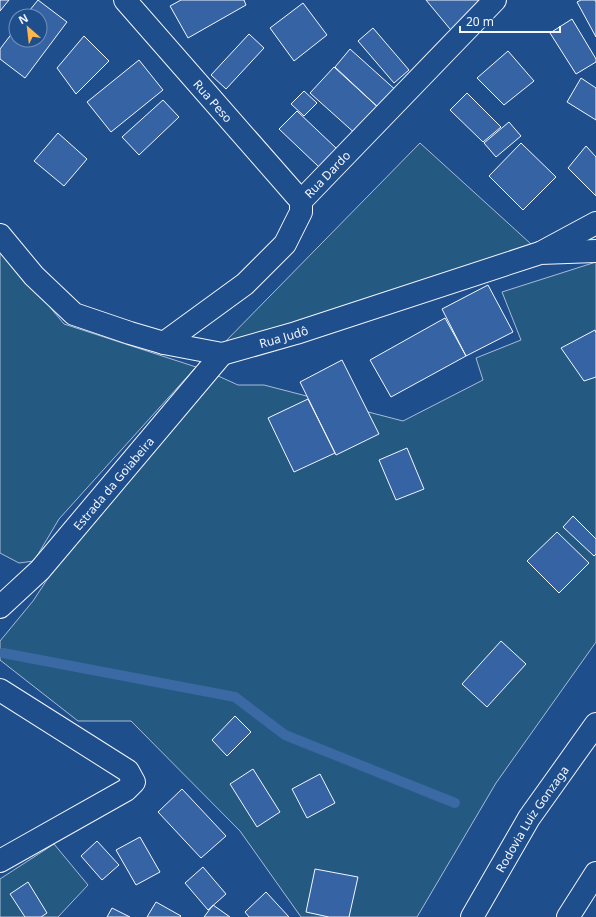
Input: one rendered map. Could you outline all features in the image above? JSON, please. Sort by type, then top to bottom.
[{"type":"main road","name":"Rua Peso","points":[[126,0],[301,201]]},
{"type":"main road","name":"Rua Dardo","points":[[164,343],[245,284],[285,244],[302,212],[301,201],[495,0]]},
{"type":"main road","points":[[540,253],[596,223]]},
{"type":"main road","name":"Rua Judô","points":[[0,235],[34,276],[74,314],[164,343],[222,354],[296,333],[540,253],[596,251]]},
{"type":"main road","name":"Estrada da Goiabeira","points":[[0,608],[40,570],[222,354]]},
{"type":"main road","points":[[0,690],[128,771],[134,782],[126,790],[0,861]]},
{"type":"main road","name":"Rodovia Luiz Gonzaga","points":[[472,917],[529,818],[596,724]]},
{"type":"main road","points":[[568,917],[596,873]]},
{"type":"shaded area","points":[[420,143],[531,244],[469,267],[221,346]]},
{"type":"shaded area","points":[[0,247],[64,324],[196,367],[59,519],[34,561],[19,563],[0,553]]},
{"type":"shaded area","points":[[596,262],[596,642],[496,783],[417,917],[301,917],[240,831],[131,721],[78,721],[0,660],[0,641],[33,601],[68,548],[216,375],[238,385],[264,385],[403,421],[483,380],[476,358],[521,340],[502,292]]},
{"type":"shaded area","points":[[54,844],[88,885],[58,917],[0,917],[0,879]]},
{"type":"building","points":[[0,0],[9,0],[0,11]]},
{"type":"building","points":[[38,0],[67,22],[48,47],[48,8],[32,8]]},
{"type":"building","points":[[181,0],[244,0],[246,5],[188,38],[170,6]]},
{"type":"building","points":[[426,0],[480,0],[455,35]]},
{"type":"building","points":[[581,0],[595,0],[596,2],[596,37],[577,2]]},
{"type":"building","points":[[303,3],[327,35],[294,61],[270,28]]},
{"type":"building","points":[[572,19],[596,59],[596,62],[576,74],[550,33]]},
{"type":"building","points":[[373,28],[409,70],[394,83],[358,41]]},
{"type":"building","points":[[249,34],[264,48],[226,89],[211,75]]},
{"type":"building","points":[[84,36],[109,61],[76,94],[57,68]]},
{"type":"building","points":[[8,38],[8,48],[48,48],[25,78],[0,59],[0,49]]},
{"type":"building","points":[[350,49],[399,93],[382,111],[335,67]]},
{"type":"building","points":[[508,51],[534,81],[504,105],[477,78]]},
{"type":"building","points":[[139,60],[163,90],[111,132],[87,102]]},
{"type":"building","points":[[334,67],[382,111],[358,136],[310,93]]},
{"type":"building","points":[[581,78],[596,88],[596,120],[567,102]]},
{"type":"building","points":[[304,91],[317,103],[304,116],[291,104]]},
{"type":"building","points":[[467,93],[501,127],[483,142],[450,110]]},
{"type":"building","points":[[163,100],[179,117],[139,155],[122,137]]},
{"type":"building","points":[[297,111],[337,149],[319,167],[279,129]]},
{"type":"building","points":[[509,122],[521,136],[496,157],[484,143]]},
{"type":"building","points":[[58,133],[87,159],[64,186],[34,161]]},
{"type":"building","points":[[521,143],[556,177],[523,210],[489,176]]},
{"type":"building","points":[[586,146],[596,157],[596,196],[568,168]]},
{"type":"building","points":[[488,285],[513,332],[466,356],[442,309]]},
{"type":"building","points":[[445,318],[466,356],[391,397],[370,360]]},
{"type":"building","points":[[595,330],[596,377],[584,381],[561,348]]},
{"type":"building","points":[[342,360],[379,434],[336,455],[300,382]]},
{"type":"building","points":[[308,399],[335,453],[294,472],[268,418]]},
{"type":"building","points":[[407,448],[424,489],[396,500],[379,460]]},
{"type":"building","points":[[573,516],[596,539],[596,554],[594,556],[563,527]]},
{"type":"building","points":[[557,532],[589,563],[559,593],[527,561]]},
{"type":"building","points":[[501,641],[526,664],[487,707],[462,684]]},
{"type":"building","points":[[235,716],[251,732],[227,756],[212,740]]},
{"type":"building","points":[[253,769],[280,812],[257,827],[230,784]]},
{"type":"building","points":[[320,774],[335,803],[307,818],[292,789]]},
{"type":"building","points":[[182,789],[226,836],[201,858],[158,812]]},
{"type":"building","points":[[140,837],[160,872],[136,885],[116,850]]},
{"type":"building","points":[[97,841],[119,865],[102,880],[81,856]]},
{"type":"building","points":[[203,867],[226,894],[208,910],[185,883]]},
{"type":"building","points":[[315,869],[358,877],[349,917],[329,917],[306,912]]},
{"type":"building","points":[[28,882],[47,913],[41,917],[25,917],[10,894]]},
{"type":"building","points":[[266,892],[289,917],[249,917],[245,912]]},
{"type":"building","points":[[156,902],[181,916],[147,917]]},
{"type":"building","points":[[213,905],[230,917],[204,917]]},
{"type":"building","points":[[112,908],[130,917],[107,917]]},
{"type":"waterway","points":[[3,653],[235,697],[285,735],[455,803]]}]
